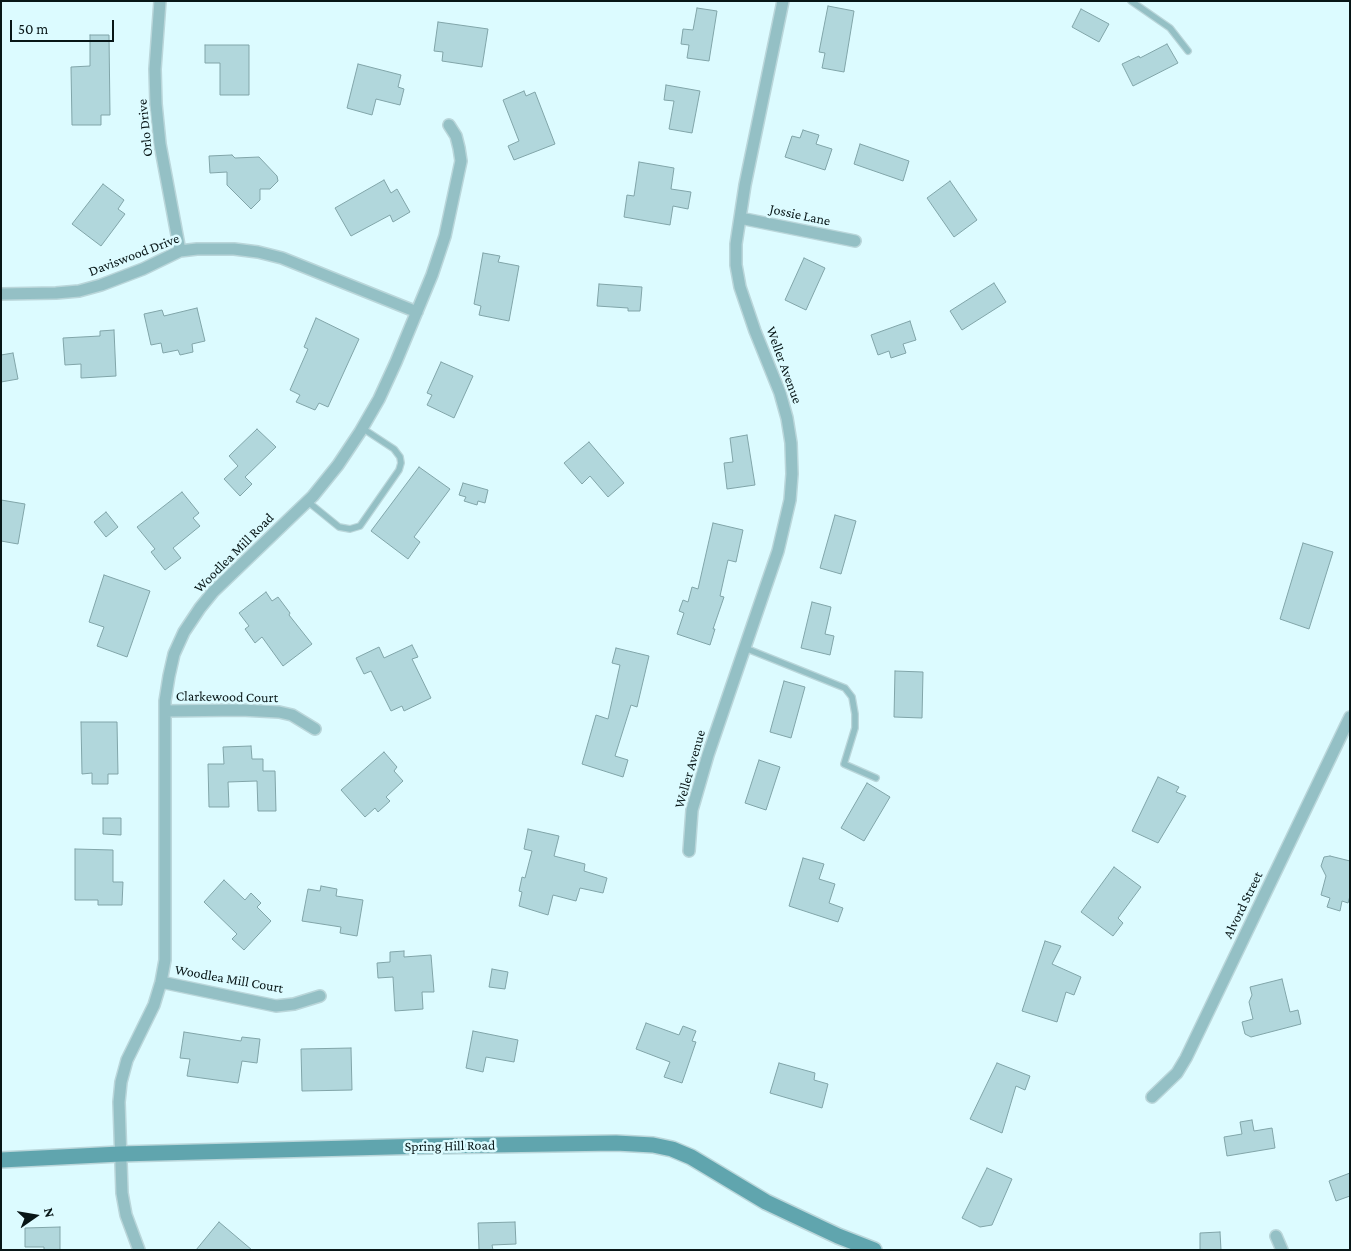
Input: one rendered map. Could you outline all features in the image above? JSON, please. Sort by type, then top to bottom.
[{"type":"main road","name":"Spring Hill Road","points":[[1,1160],[120,1154],[608,1143],[653,1145],[672,1149],[691,1157],[766,1202],[810,1221],[838,1236],[874,1250]]},
{"type":"street","name":"Orlo Drive","points":[[160,1],[156,104],[160,144],[180,251]]},
{"type":"street","name":"Weller Avenue","points":[[689,851],[692,810],[708,755],[783,533],[790,500],[792,474],[791,443],[780,393],[755,331],[740,287],[736,264],[736,244],[745,185],[783,1]]},
{"type":"street","name":"Woodlea Mill Road","points":[[139,1250],[126,1215],[122,1194],[119,1102],[121,1082],[127,1060],[154,1005],[162,982],[165,960],[165,711],[169,676],[174,654],[184,632],[213,592],[307,501],[338,465],[379,399],[432,275],[445,236],[461,161],[460,148],[456,136],[449,125]]},
{"type":"street","name":"Jossie Lane","points":[[740,218],[854,241]]},
{"type":"street","name":"Daviswood Drive","points":[[1,294],[56,294],[79,291],[101,285],[180,251],[234,249],[282,258],[417,312]]},
{"type":"street","name":"Clarkewood Court","points":[[165,711],[241,710],[279,712],[292,715],[315,729]]},
{"type":"street","name":"Alvord Street","points":[[1152,1097],[1177,1073],[1186,1058],[1350,717]]},
{"type":"street","name":"Woodlea Mill Court","points":[[162,982],[276,1006],[294,1004],[320,996]]},
{"type":"street","points":[[1276,1236],[1282,1250]]},
{"type":"lane","points":[[1131,1],[1170,28],[1188,51]]},
{"type":"lane","points":[[307,501],[339,527],[350,529],[360,526],[399,470],[401,463],[400,457],[394,449],[362,428]]},
{"type":"lane","points":[[745,648],[845,688],[852,698],[855,728],[844,764],[876,778]]},
{"type":"building","points":[[828,6],[854,11],[844,72],[822,68],[825,53],[819,52]]},
{"type":"building","points":[[697,8],[717,11],[709,61],[687,58],[689,45],[681,44],[683,29],[693,30]]},
{"type":"building","points":[[1081,9],[1109,24],[1099,42],[1072,27]]},
{"type":"building","points":[[438,22],[488,29],[482,67],[442,61],[443,52],[434,51]]},
{"type":"building","points":[[90,35],[109,35],[110,115],[101,115],[101,125],[72,125],[71,67],[90,66]]},
{"type":"building","points":[[1167,44],[1178,63],[1133,86],[1122,64],[1139,56],[1140,58]]},
{"type":"building","points":[[205,45],[249,45],[249,95],[220,95],[220,63],[205,63]]},
{"type":"building","points":[[358,64],[401,75],[398,87],[404,89],[400,105],[376,99],[372,115],[347,108]]},
{"type":"building","points":[[666,85],[700,91],[692,133],[669,129],[674,101],[664,100]]},
{"type":"building","points":[[524,91],[526,96],[535,92],[555,144],[514,160],[508,146],[519,141],[503,100]]},
{"type":"building","points":[[803,130],[819,135],[816,144],[832,149],[825,170],[785,157],[792,136],[800,138]]},
{"type":"building","points":[[860,144],[909,161],[903,181],[854,164]]},
{"type":"building","points":[[232,155],[235,158],[259,157],[277,176],[278,181],[270,189],[260,189],[260,200],[251,209],[227,185],[227,172],[210,173],[209,156]]},
{"type":"building","points":[[639,162],[674,168],[671,189],[691,192],[688,209],[673,206],[670,225],[624,217],[627,195],[634,196]]},
{"type":"building","points":[[384,180],[391,193],[397,189],[410,212],[393,222],[390,215],[351,236],[335,208]]},
{"type":"building","points":[[950,181],[977,220],[954,237],[927,198]]},
{"type":"building","points":[[103,184],[124,200],[118,209],[125,214],[101,246],[72,224]]},
{"type":"building","points":[[483,253],[500,256],[498,262],[519,266],[509,321],[479,315],[481,306],[474,304]]},
{"type":"building","points":[[804,258],[825,268],[806,310],[785,300]]},
{"type":"building","points":[[994,283],[1006,302],[962,330],[950,311]]},
{"type":"building","points":[[599,284],[642,287],[640,311],[628,311],[628,308],[597,306]]},
{"type":"building","points":[[197,308],[205,341],[192,344],[193,352],[180,355],[178,350],[163,353],[161,343],[151,345],[144,314],[162,310],[164,316]]},
{"type":"building","points":[[316,318],[359,339],[328,407],[319,403],[315,410],[296,402],[300,395],[290,390],[308,349],[304,347]]},
{"type":"building","points":[[910,321],[916,340],[903,344],[906,353],[891,358],[889,351],[878,355],[871,335]]},
{"type":"building","points":[[114,330],[116,376],[81,378],[81,364],[65,365],[63,338],[100,336],[100,331]]},
{"type":"building","points":[[13,353],[18,379],[1,382],[1,355]]},
{"type":"building","points":[[441,362],[473,376],[454,418],[427,405],[432,395],[427,393]]},
{"type":"building","points":[[257,429],[276,447],[245,477],[252,484],[240,496],[224,479],[238,466],[229,456]]},
{"type":"building","points":[[747,435],[755,485],[727,489],[724,463],[733,462],[730,438]]},
{"type":"building","points":[[589,442],[624,483],[608,497],[590,476],[582,484],[564,463]]},
{"type":"building","points":[[419,467],[450,489],[414,537],[420,542],[408,559],[371,531]]},
{"type":"building","points":[[463,483],[488,490],[485,503],[478,501],[477,505],[464,501],[466,497],[459,495]]},
{"type":"building","points":[[182,492],[199,513],[193,518],[200,526],[173,548],[181,558],[165,570],[151,552],[155,549],[137,527]]},
{"type":"building","points":[[1,500],[25,504],[18,544],[1,541]]},
{"type":"building","points":[[106,512],[118,527],[106,537],[94,522]]},
{"type":"building","points":[[835,515],[856,521],[841,574],[820,568]]},
{"type":"building","points":[[713,523],[743,530],[736,562],[728,560],[720,596],[724,597],[713,629],[715,629],[710,645],[677,634],[684,613],[679,611],[683,600],[688,602],[692,587],[698,589]]},
{"type":"building","points":[[1303,543],[1333,552],[1309,629],[1280,619]]},
{"type":"building","points":[[104,575],[150,591],[127,657],[97,646],[104,627],[89,622]]},
{"type":"building","points":[[266,592],[272,601],[278,597],[290,613],[289,615],[312,644],[283,666],[262,637],[255,643],[245,629],[249,626],[239,613]]},
{"type":"building","points":[[812,602],[831,607],[825,634],[834,636],[830,655],[801,648]]},
{"type":"building","points":[[412,645],[418,657],[412,659],[431,698],[404,711],[402,706],[391,711],[371,671],[364,674],[356,658],[379,647],[384,658]]},
{"type":"building","points":[[616,648],[649,656],[637,707],[631,705],[615,756],[628,760],[623,777],[582,764],[596,715],[608,719],[620,665],[612,663]]},
{"type":"building","points":[[895,671],[923,672],[922,718],[894,717]]},
{"type":"building","points":[[784,681],[805,687],[791,738],[770,732]]},
{"type":"building","points":[[81,722],[117,722],[118,774],[108,774],[108,784],[92,784],[92,773],[82,774]]},
{"type":"building","points":[[251,746],[252,759],[263,759],[263,771],[275,771],[276,811],[258,811],[257,781],[228,782],[229,807],[209,807],[208,764],[224,764],[223,747]]},
{"type":"building","points":[[384,752],[397,767],[394,771],[403,781],[386,797],[390,801],[378,812],[375,808],[365,817],[341,790]]},
{"type":"building","points":[[759,760],[780,767],[766,810],[745,803]]},
{"type":"building","points":[[1158,777],[1179,787],[1176,792],[1186,796],[1158,843],[1132,831]]},
{"type":"building","points":[[867,783],[890,797],[864,841],[841,828]]},
{"type":"building","points":[[103,818],[121,818],[121,835],[103,834]]},
{"type":"building","points":[[528,829],[559,836],[554,856],[585,864],[584,871],[607,878],[603,893],[580,888],[576,901],[553,895],[548,915],[519,906],[522,892],[519,891],[522,877],[525,878],[532,851],[524,849]]},
{"type":"building","points":[[75,849],[113,850],[113,882],[123,882],[122,905],[98,905],[98,900],[75,900]]},
{"type":"building","points":[[1330,856],[1350,861],[1350,896],[1348,903],[1342,901],[1340,911],[1327,907],[1330,898],[1321,895],[1326,876],[1321,866],[1324,857]]},
{"type":"building","points":[[803,858],[824,864],[819,879],[835,884],[829,903],[843,908],[838,922],[789,906]]},
{"type":"building","points":[[1114,867],[1141,887],[1118,918],[1123,923],[1113,936],[1081,912]]},
{"type":"building","points":[[224,880],[245,900],[251,893],[261,903],[257,907],[271,921],[244,950],[232,939],[237,934],[204,902]]},
{"type":"building","points":[[321,886],[337,889],[336,896],[363,900],[357,936],[340,933],[341,927],[302,921],[308,889],[320,891]]},
{"type":"building","points":[[1045,941],[1061,946],[1052,964],[1081,977],[1074,995],[1066,992],[1057,1022],[1022,1011]]},
{"type":"building","points":[[404,951],[404,957],[431,955],[434,992],[422,992],[423,1009],[395,1011],[393,977],[378,978],[377,963],[390,962],[390,952]]},
{"type":"building","points":[[492,969],[508,972],[505,989],[489,987]]},
{"type":"building","points":[[1282,979],[1290,1012],[1298,1010],[1301,1024],[1251,1037],[1245,1034],[1242,1022],[1253,1019],[1249,1002],[1252,995],[1250,987]]},
{"type":"building","points":[[646,1023],[679,1035],[683,1026],[696,1031],[692,1041],[696,1042],[682,1083],[664,1077],[670,1062],[636,1049]]},
{"type":"building","points":[[473,1031],[518,1040],[514,1062],[486,1057],[483,1072],[466,1068]]},
{"type":"building","points":[[184,1032],[241,1041],[242,1037],[260,1039],[257,1063],[242,1061],[238,1083],[187,1076],[190,1059],[180,1058]]},
{"type":"building","points":[[351,1048],[352,1090],[302,1091],[301,1049]]},
{"type":"building","points":[[779,1063],[815,1073],[814,1080],[828,1084],[822,1108],[770,1093]]},
{"type":"building","points":[[997,1063],[1030,1076],[1025,1090],[1016,1086],[1002,1133],[970,1119]]},
{"type":"building","points":[[1252,1120],[1254,1131],[1272,1128],[1275,1148],[1227,1156],[1224,1137],[1242,1134],[1240,1122]]},
{"type":"building","points":[[987,1168],[1012,1179],[992,1225],[980,1227],[962,1218]]},
{"type":"building","points":[[1350,1173],[1350,1196],[1336,1201],[1329,1181]]},
{"type":"building","points":[[219,1222],[252,1250],[196,1250]]},
{"type":"building","points":[[515,1222],[516,1244],[492,1245],[493,1250],[479,1250],[478,1223]]},
{"type":"building","points":[[60,1227],[60,1250],[44,1250],[44,1247],[25,1247],[25,1228]]},
{"type":"building","points":[[1220,1232],[1221,1250],[1200,1250],[1200,1233]]}]
